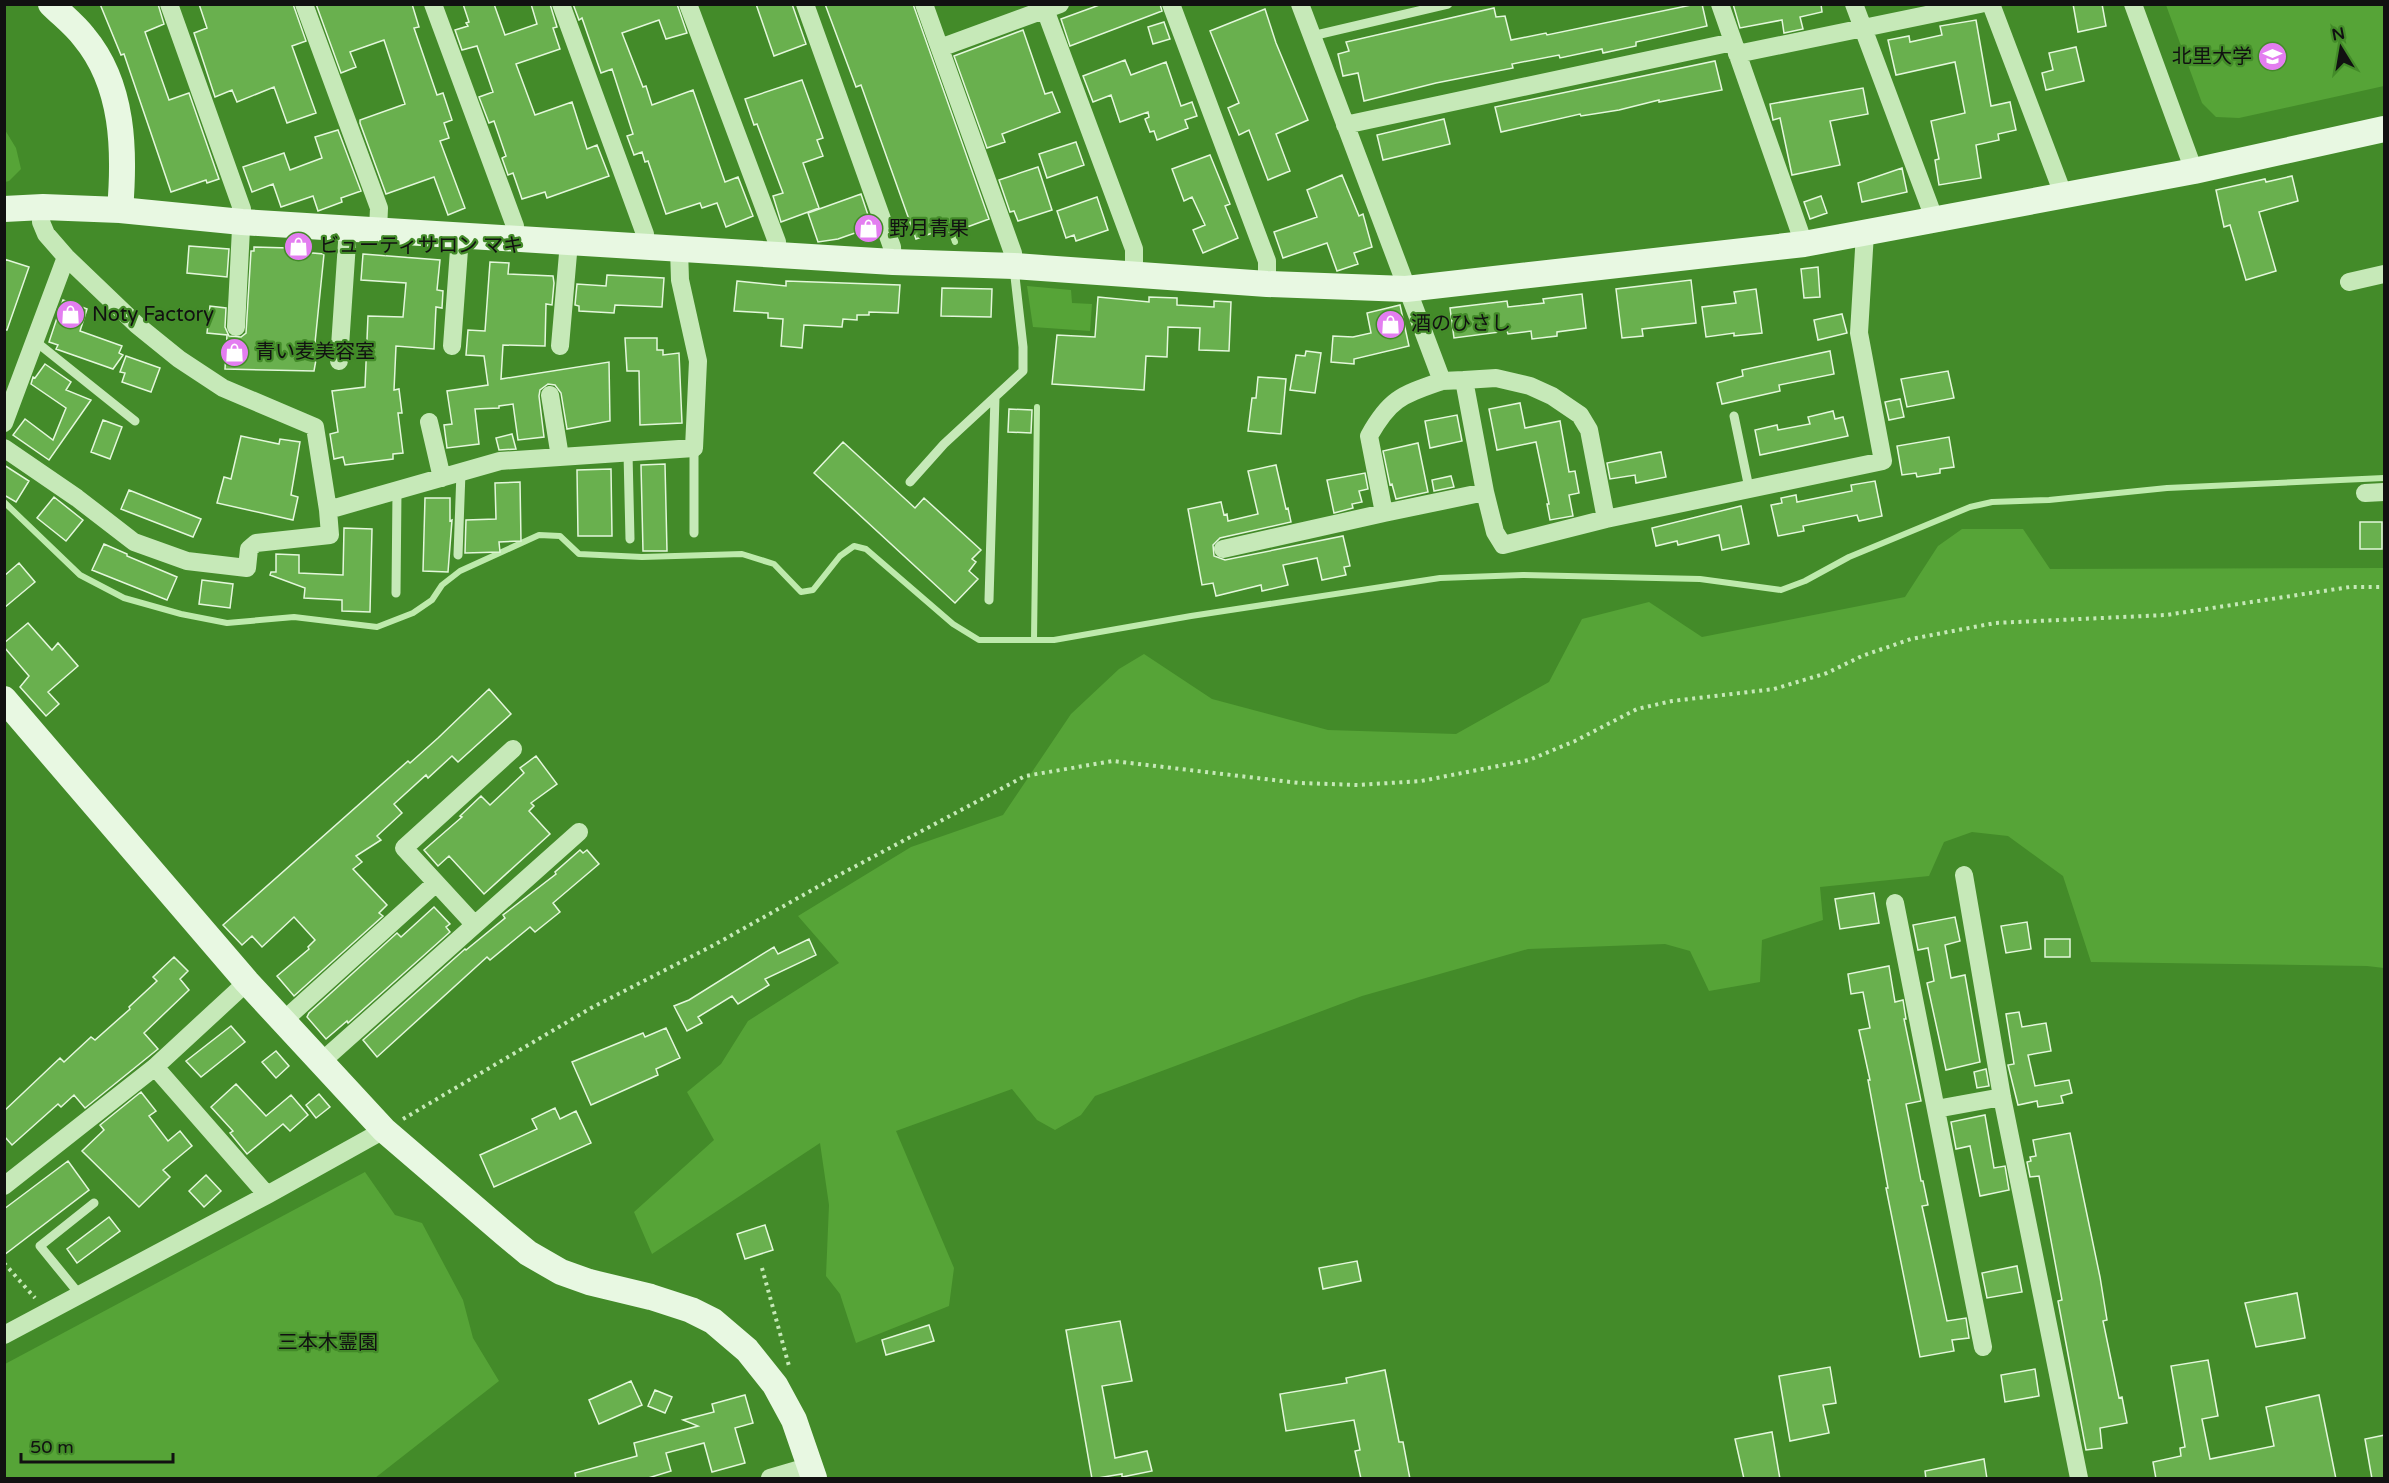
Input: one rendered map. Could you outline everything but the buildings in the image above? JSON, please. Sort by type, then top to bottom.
[{"type":"street","points":[[51,4],[85,37],[98,58],[113,91],[121,128],[123,174],[120,210]]},
{"type":"street","points":[[168,4],[242,208],[236,327]]},
{"type":"street","points":[[304,4],[379,208],[378,230]]},
{"type":"street","points":[[433,4],[515,226],[514,238]]},
{"type":"street","points":[[561,4],[645,234],[645,247]]},
{"type":"street","points":[[688,4],[777,242],[777,255]]},
{"type":"street","points":[[805,4],[892,247],[893,262]]},
{"type":"street","points":[[924,4],[1013,253],[1014,266]]},
{"type":"street","points":[[1171,4],[1267,261],[1267,284]]},
{"type":"street","points":[[1299,4],[1442,381]]},
{"type":"street","points":[[1719,4],[1804,244]]},
{"type":"street","points":[[1854,4],[1934,218]]},
{"type":"street","points":[[1345,125],[1735,48],[1863,28],[1980,4]]},
{"type":"street","points":[[1991,4],[2063,194]]},
{"type":"street","points":[[2133,4],[2194,171]]},
{"type":"street","points":[[940,48],[1049,6],[1134,249],[1134,273]]},
{"type":"street","points":[[4,209],[43,207],[120,210],[242,222],[460,236],[893,262],[1134,273],[1267,284],[1406,289],[1804,244],[2194,171],[2385,129]]},
{"type":"street","points":[[4,448],[77,498],[134,542],[187,561],[247,568],[249,549],[256,543],[330,535],[315,427],[223,388],[179,359],[137,325],[66,257],[46,234],[41,222],[43,207]]},
{"type":"street","points":[[339,361],[348,228]]},
{"type":"street","points":[[1464,380],[1485,492],[1495,532],[1503,545],[1606,519],[1883,461],[1859,333],[1865,232]]},
{"type":"street","points":[[452,346],[460,236]]},
{"type":"street","points":[[560,346],[569,242]]},
{"type":"street","points":[[328,510],[500,461],[694,448],[698,361],[680,280],[679,249]]},
{"type":"street","points":[[4,423],[66,257]]},
{"type":"street","points":[[2349,282],[2385,274]]},
{"type":"street","points":[[1384,513],[1369,436],[1386,408],[1404,394],[1442,381],[1496,378],[1530,386],[1552,396],[1580,415],[1589,430],[1606,519]]},
{"type":"street","points":[[550,395],[560,457]]},
{"type":"street","points":[[429,422],[442,478]]},
{"type":"street","points":[[1223,549],[1485,492]]},
{"type":"street","points":[[2365,493],[2385,492]]},
{"type":"street","points":[[4,699],[282,1022],[384,1130],[505,1234],[544,1262],[561,1272],[589,1282],[651,1297],[691,1310],[713,1321],[747,1350],[775,1385],[794,1420],[813,1472],[770,1479]]},
{"type":"street","points":[[474,924],[404,848],[513,749]]},
{"type":"street","points":[[320,1063],[579,832]]},
{"type":"street","points":[[1964,875],[2002,1096],[2079,1479]]},
{"type":"street","points":[[282,1022],[436,884]]},
{"type":"street","points":[[1895,903],[1983,1347]]},
{"type":"street","points":[[4,1186],[155,1067],[247,982]]},
{"type":"street","points":[[155,1067],[267,1195]]},
{"type":"street","points":[[1936,1109],[2002,1096]]},
{"type":"street","points":[[4,1335],[384,1130]]},
{"type":"lane","points":[[1312,36],[1448,4]]},
{"type":"lane","points":[[910,482],[944,444],[1023,371],[1023,347],[1014,266]]},
{"type":"lane","points":[[35,341],[135,421]]},
{"type":"lane","points":[[989,600],[995,397]]},
{"type":"lane","points":[[1734,416],[1749,488]]},
{"type":"lane","points":[[694,448],[694,533]]},
{"type":"lane","points":[[628,453],[630,539]]},
{"type":"lane","points":[[458,555],[461,472]]},
{"type":"lane","points":[[396,592],[398,491]]},
{"type":"lane","points":[[80,1294],[40,1246],[94,1203]]},
{"type":"path","points":[[384,1130],[591,1008],[714,945],[839,874],[1025,777],[1113,761],[1299,783],[1358,785],[1421,781],[1529,760],[1575,741],[1637,710],[1672,701],[1774,689],[1827,673],[1862,656],[1911,639],[1995,623],[2166,615],[2350,587],[2385,587]]},
{"type":"path","points":[[4,1263],[47,1312]]},
{"type":"path","points":[[762,1268],[790,1368]]},
{"type":"green space","name":"北里大学","points":[[2166,5],[2384,5],[2384,86],[2239,118],[2216,117],[2202,103]]},
{"type":"green space","points":[[5,130],[16,148],[21,169],[5,182]]},
{"type":"green space","points":[[1027,286],[1071,290],[1072,303],[1092,304],[1090,331],[1033,327]]},
{"type":"green space","points":[[1962,529],[2023,529],[2050,569],[2384,568],[2384,968],[2091,962],[2063,876],[2008,836],[1972,832],[1944,842],[1929,876],[1820,887],[1823,920],[1762,940],[1760,982],[1709,991],[1690,951],[1665,944],[1528,949],[1362,996],[1095,1096],[1081,1115],[1055,1130],[1037,1120],[1012,1089],[896,1131],[954,1268],[949,1306],[856,1343],[840,1294],[826,1276],[829,1205],[820,1143],[652,1254],[634,1212],[714,1140],[687,1092],[721,1064],[748,1021],[839,963],[798,916],[911,847],[1003,815],[1071,714],[1119,669],[1144,654],[1212,699],[1328,730],[1456,734],[1549,682],[1582,619],[1649,602],[1702,637],[1905,597],[1938,546]]},
{"type":"green space","name":"三本木霊園","points":[[365,1172],[395,1215],[422,1223],[463,1300],[473,1338],[499,1381],[375,1478],[5,1478],[5,1364]]},
{"type":"waterway","points":[[947,219],[955,242]]},
{"type":"waterway","points":[[1034,640],[1037,407]]},
{"type":"waterway","points":[[4,502],[80,575],[124,598],[181,614],[227,623],[294,617],[377,627],[413,613],[432,600],[442,585],[460,571],[539,535],[560,536],[579,554],[642,557],[742,554],[774,564],[801,592],[813,590],[840,556],[854,546],[866,549],[953,624],[979,640],[1054,640],[1191,616],[1440,578],[1523,575],[1700,579],[1781,590],[1805,581],[1849,557],[1970,507],[1992,502],[2049,500],[2167,488],[2384,478]]},
{"type":"place","name":"北里大学","points":[[2273,57]]},
{"type":"place","name":"野月青果","points":[[868,229]]},
{"type":"place","name":"ビューティサロン マキ","points":[[298,246]]},
{"type":"place","name":"Noty Factory","points":[[71,315]]},
{"type":"place","name":"酒のひさし","points":[[1390,324]]},
{"type":"place","name":"青い麦美容室","points":[[234,352]]}]
